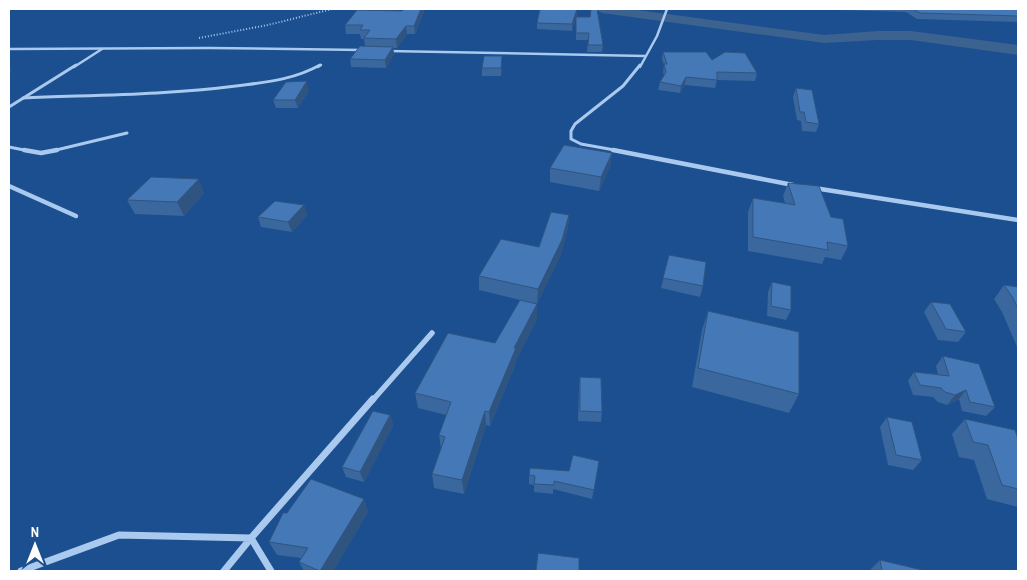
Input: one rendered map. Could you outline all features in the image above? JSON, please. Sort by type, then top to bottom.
[{"type":"street","points":[[667,9],[666,16],[645,56],[630,79],[575,124],[571,131],[571,139],[590,146],[798,186]]},
{"type":"street","points":[[9,49],[219,48],[367,50]]},
{"type":"street","points":[[9,107],[102,49]]},
{"type":"street","points":[[386,51],[645,56]]},
{"type":"street","points":[[23,98],[198,91],[284,80],[304,74],[321,65]]},
{"type":"street","points":[[9,147],[18,148],[32,154],[46,153],[127,134]]},
{"type":"street","points":[[9,186],[76,216]]},
{"type":"street","points":[[808,187],[1018,220]]},
{"type":"street","points":[[224,571],[432,333]]},
{"type":"street","points":[[21,571],[119,535],[251,538]]},
{"type":"street","points":[[251,538],[271,571]]},
{"type":"path","points":[[194,39],[268,26],[332,9]]},
{"type":"building","points":[[403,9],[421,9],[414,26],[406,26],[396,39],[364,38],[370,30],[360,30],[363,25],[345,25],[357,10],[402,11]]},
{"type":"building","points":[[540,9],[577,9],[572,24],[537,23]]},
{"type":"building","points":[[591,9],[597,9],[603,45],[588,45],[589,33],[576,33],[576,17],[590,17]]},
{"type":"building","points":[[913,9],[1018,9],[1018,16],[920,13]]},
{"type":"building","points":[[360,46],[393,47],[385,60],[350,59]]},
{"type":"building","points":[[663,52],[706,52],[712,60],[725,52],[745,53],[757,73],[717,72],[717,80],[686,77],[681,86],[660,82],[666,72],[664,64],[667,64]]},
{"type":"building","points":[[484,56],[502,56],[501,68],[482,68]]},
{"type":"building","points":[[307,81],[295,100],[273,100],[286,82]]},
{"type":"building","points":[[796,88],[812,90],[819,124],[806,122],[804,112],[800,112]]},
{"type":"building","points":[[564,145],[612,153],[601,177],[550,168]]},
{"type":"building","points":[[151,177],[199,179],[177,202],[127,200]]},
{"type":"building","points":[[788,183],[819,186],[831,217],[843,219],[848,246],[827,242],[828,250],[753,237],[753,198],[795,205]]},
{"type":"building","points":[[275,201],[304,205],[288,222],[258,217]]},
{"type":"building","points":[[551,212],[569,215],[562,240],[538,289],[479,276],[501,239],[539,247]]},
{"type":"building","points":[[669,255],[706,262],[703,286],[663,278]]},
{"type":"building","points":[[772,282],[791,286],[791,310],[771,306]]},
{"type":"building","points":[[1004,285],[1018,287],[1018,309],[1013,298]]},
{"type":"building","points":[[520,300],[537,304],[514,348],[516,348],[489,412],[485,411],[462,480],[432,474],[445,437],[439,435],[451,402],[415,393],[448,333],[495,343]]},
{"type":"building","points":[[931,302],[950,304],[966,332],[946,329]]},
{"type":"building","points":[[708,311],[799,332],[799,394],[698,368]]},
{"type":"building","points":[[943,356],[979,364],[995,407],[970,402],[966,390],[955,395],[945,392],[941,388],[920,385],[914,372],[949,376]]},
{"type":"building","points":[[580,377],[601,378],[602,412],[580,411]]},
{"type":"building","points":[[373,411],[390,415],[360,472],[342,467]]},
{"type":"building","points":[[887,417],[912,422],[922,460],[896,455]]},
{"type":"building","points":[[965,419],[1015,430],[1018,439],[1018,489],[1002,485],[988,445],[973,442]]},
{"type":"building","points":[[573,455],[599,461],[594,490],[554,481],[554,485],[534,484],[535,476],[529,475],[530,468],[569,471]]},
{"type":"building","points":[[311,479],[364,499],[320,571],[299,562],[308,548],[269,542],[283,513],[287,513]]},
{"type":"building","points":[[538,553],[579,558],[579,571],[536,571]]},
{"type":"building","points":[[880,560],[922,570],[922,571],[882,571]]},
{"type":"waterway","points":[[602,9],[824,39],[896,35],[927,37],[1018,50]]}]
